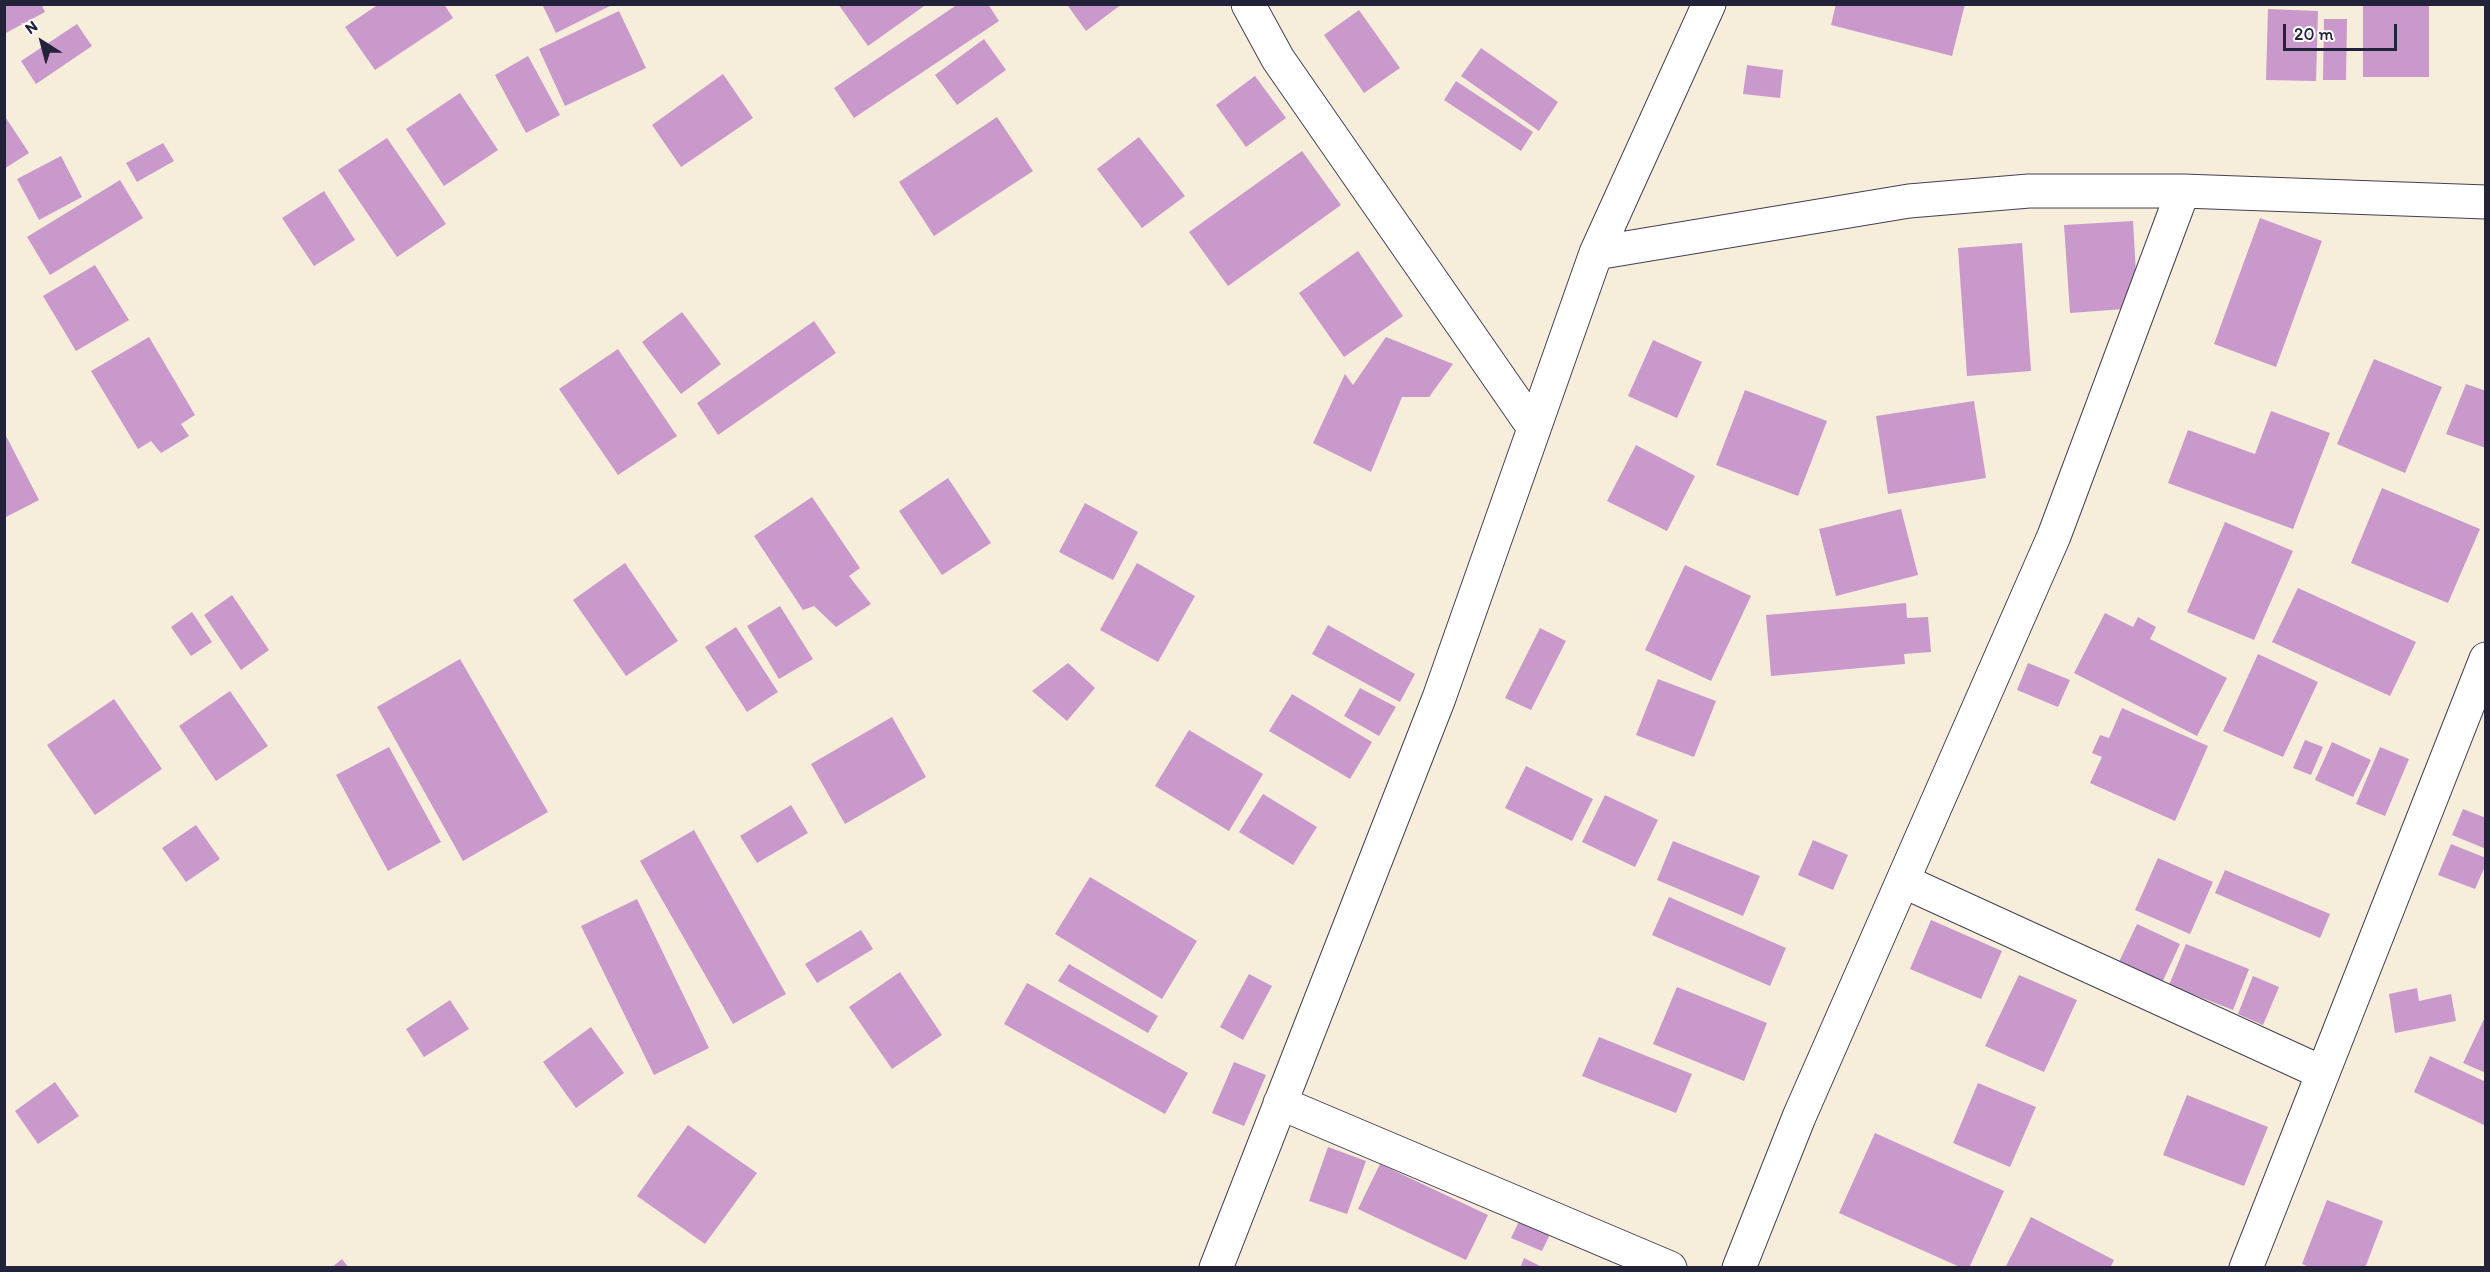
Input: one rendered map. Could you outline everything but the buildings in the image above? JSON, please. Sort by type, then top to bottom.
[{"type":"street","points":[[1248,4],[1278,59],[1534,428]]},
{"type":"street","points":[[1216,1268],[1438,698],[1596,253],[1709,4]]},
{"type":"street","points":[[1596,253],[1908,201],[2029,191],[2183,190],[2486,202]]},
{"type":"street","points":[[1739,1268],[1799,1117],[2054,536],[2183,190]]},
{"type":"street","points":[[2246,1268],[2486,659]]},
{"type":"street","points":[[1903,881],[2323,1073]]},
{"type":"street","points":[[1280,1103],[1670,1268]]}]
